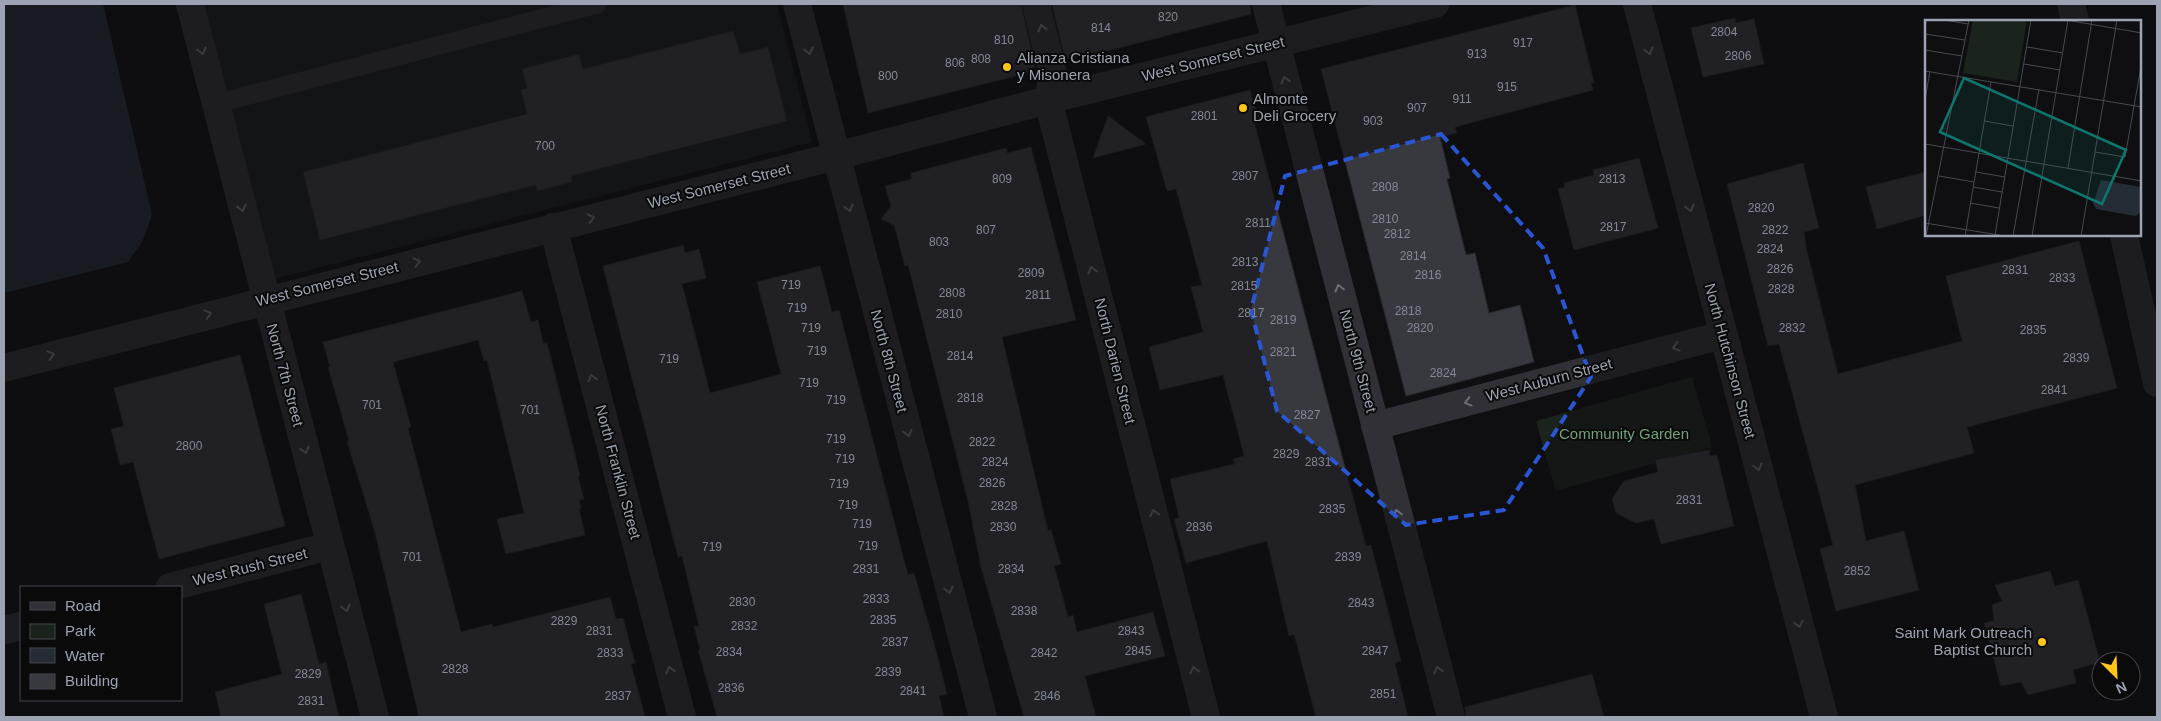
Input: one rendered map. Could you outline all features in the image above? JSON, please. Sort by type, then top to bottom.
[{"type":"street","name":"North 7th Street","points":[[190,4],[265,300],[375,717]]},
{"type":"street","name":"North 8th Street","points":[[797,4],[983,717]]},
{"type":"street","name":"North Darien Street","points":[[1036,4],[1053,74],[1048,100],[1206,717]]},
{"type":"street","name":"North 9th Street","points":[[1266,4],[1451,717]]},
{"type":"street","name":"West Somerset Street","points":[[4,368],[836,156],[1048,100],[1435,4]]},
{"type":"street","name":"North Hutchinson Street","points":[[1637,4],[1824,717]]},
{"type":"street","points":[[2071,4],[2075,20]]},
{"type":"street","name":"North Franklin Street","points":[[553,228],[682,717]]},
{"type":"street","points":[[2124,236],[2157,383]]},
{"type":"street","name":"West Auburn Street","points":[[1375,426],[1723,335]]},
{"type":"street","name":"West Rush Street","points":[[174,586],[330,546]]},
{"type":"street","points":[[4,630],[20,626]]},
{"type":"lane","points":[[215,104],[597,4]]},
{"type":"highlighted area","points":[[1441,134],[1543,248],[1591,377],[1504,510],[1406,525],[1277,411],[1251,310],[1285,176]]},
{"type":"shaded area","points":[[204,4],[777,4],[812,142],[274,279]]},
{"type":"green space","name":"Community Garden","points":[[1692,377],[1712,447],[1556,491],[1536,421]]},
{"type":"water","points":[[4,4],[103,4],[152,215],[142,242],[128,262],[4,293]]},
{"type":"building","points":[[843,4],[1021,4],[1035,67],[1027,69],[1028,73],[868,113]]},
{"type":"building","points":[[1052,4],[1250,4],[1251,14],[1095,54],[1095,52],[1065,59]]},
{"type":"building","points":[[1575,5],[1594,83],[1591,83],[1593,90],[1455,127],[1457,133],[1440,137],[1450,178],[1447,179],[1466,255],[1475,253],[1489,313],[1520,305],[1534,362],[1406,396],[1321,69]]},
{"type":"building","points":[[1735,18],[1736,23],[1754,19],[1764,64],[1703,77],[1691,28]]},
{"type":"building","points":[[733,31],[740,54],[768,47],[787,121],[571,176],[572,182],[537,191],[536,185],[320,240],[303,172],[527,114],[521,90],[527,88],[522,69],[579,54],[583,69]]},
{"type":"building","points":[[1250,90],[1257,115],[1253,117],[1347,475],[1366,546],[1371,545],[1401,661],[1395,663],[1408,717],[1316,717],[1294,634],[1289,636],[1267,541],[1186,563],[1174,519],[1179,518],[1170,479],[1235,464],[1233,459],[1244,456],[1223,375],[1160,390],[1149,347],[1203,332],[1191,287],[1202,285],[1176,189],[1167,191],[1146,117]]},
{"type":"building","points":[[1108,116],[1146,144],[1093,158]]},
{"type":"building","points":[[1031,147],[1076,320],[1002,337],[1048,531],[1051,530],[1061,564],[1054,566],[1068,617],[1073,615],[1077,632],[1153,612],[1165,656],[1085,676],[1096,717],[1024,717],[981,567],[968,501],[908,265],[905,266],[894,225],[881,219],[891,206],[885,186],[912,179],[911,173],[1006,148],[1007,153]]},
{"type":"building","points":[[1639,158],[1658,228],[1574,250],[1558,189],[1565,187],[1564,183],[1594,175],[1593,170]]},
{"type":"building","points":[[1803,163],[1819,228],[1804,232],[1806,247],[1838,374],[1962,341],[1946,276],[2079,241],[2117,388],[1967,427],[1974,453],[1855,485],[1866,541],[1904,531],[1919,590],[1836,611],[1820,549],[1833,545],[1779,344],[1768,346],[1727,184]]},
{"type":"building","points":[[1925,172],[1925,215],[1877,229],[1866,187]]},
{"type":"building","points":[[683,245],[685,253],[699,249],[706,278],[682,284],[710,393],[781,374],[757,282],[820,266],[832,312],[839,310],[908,575],[914,573],[935,647],[947,694],[939,696],[944,717],[717,717],[698,650],[700,650],[694,626],[699,626],[682,556],[678,557],[603,266]]},
{"type":"building","points":[[522,291],[531,322],[538,320],[543,343],[547,343],[580,476],[578,477],[584,499],[579,500],[581,508],[579,509],[585,535],[506,554],[497,519],[524,513],[487,360],[484,361],[478,340],[393,362],[411,427],[408,428],[461,632],[492,624],[493,627],[610,597],[616,619],[623,618],[635,663],[631,664],[645,717],[419,717],[374,529],[347,441],[349,441],[328,367],[330,367],[323,342]]},
{"type":"building","points":[[240,355],[285,526],[159,559],[133,462],[120,465],[111,429],[124,426],[114,388]]},
{"type":"building","points":[[1709,450],[1710,456],[1717,455],[1734,526],[1661,544],[1654,519],[1636,523],[1616,513],[1612,499],[1624,481],[1658,472],[1655,460]]},
{"type":"building","name":"Saint Mark Outreach Baptist Church","points":[[2050,571],[2055,586],[2078,580],[2097,651],[2091,651],[2091,665],[2073,670],[2076,683],[2028,695],[2021,682],[2001,686],[1984,623],[1994,621],[1992,605],[2002,601],[1995,585]]},
{"type":"building","points":[[301,594],[319,664],[326,662],[339,717],[221,717],[215,692],[282,674],[264,604]]},
{"type":"building","points":[[1592,674],[1604,717],[1466,717],[1465,707]]},
{"type":"place","name":"Alianza Cristiana y Misonera","points":[[1007,67]]},
{"type":"place","name":"Almonte Deli Grocery","points":[[1243,108]]},
{"type":"place","name":"Saint Mark Outreach Baptist Church","points":[[2042,642]]}]
